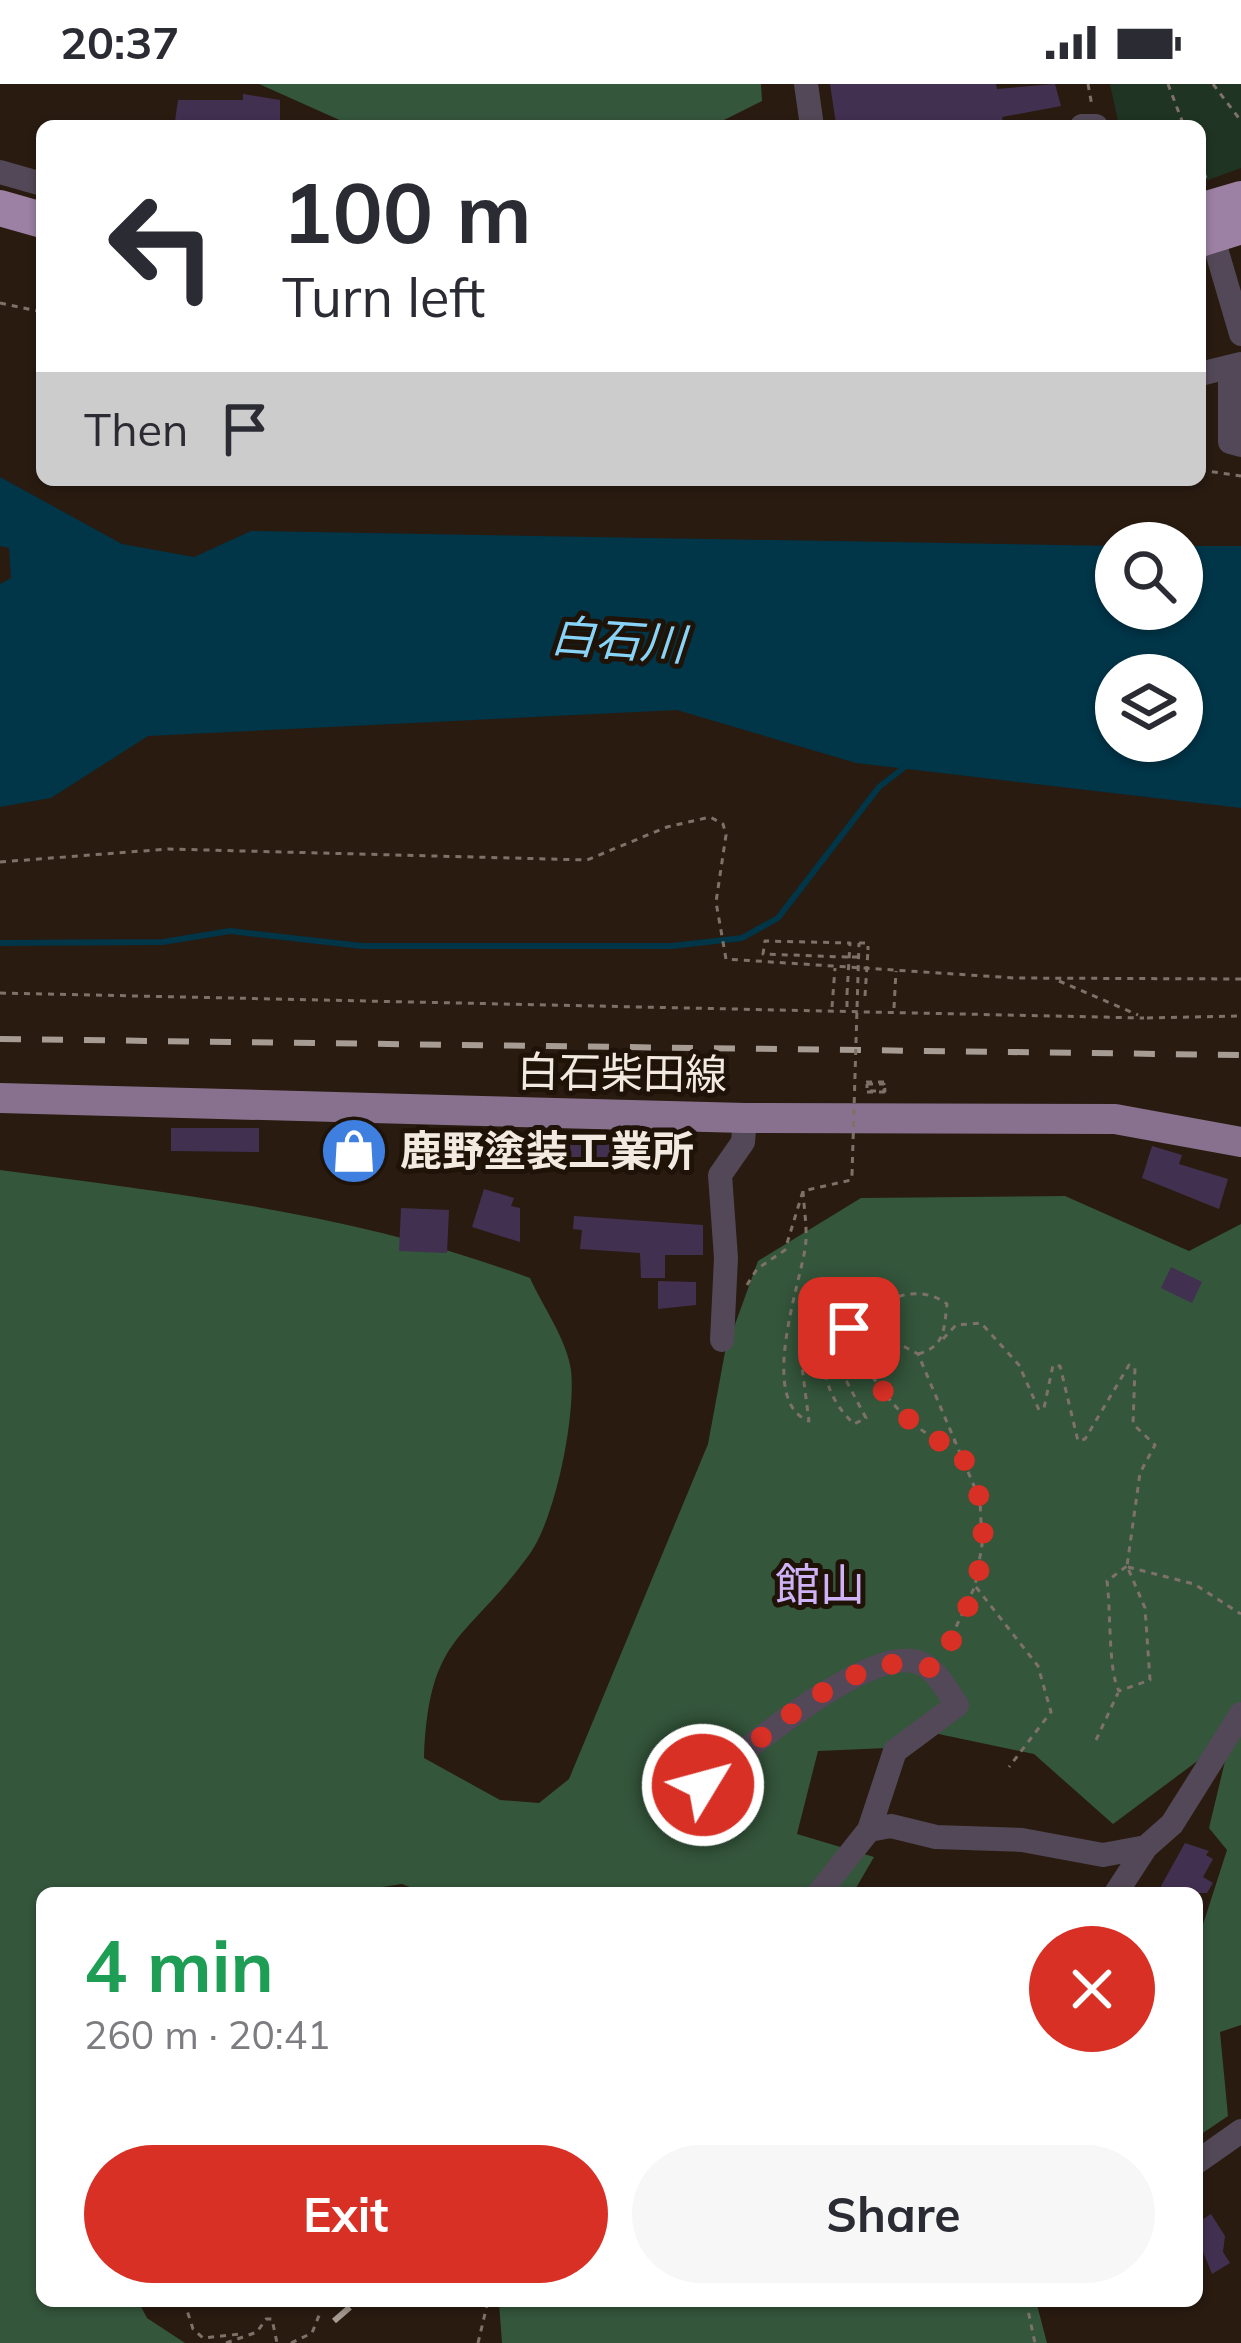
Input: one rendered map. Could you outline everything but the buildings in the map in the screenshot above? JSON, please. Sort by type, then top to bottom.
[{"type":"highway","points":[[0,208],[36,218]]},
{"type":"highway","points":[[0,234],[36,243]]},
{"type":"main road","name":"白石柴田線","points":[[0,1098],[745,1118],[1115,1120],[1241,1142]]},
{"type":"street","points":[[806,84],[811,120]]},
{"type":"street","points":[[0,172],[36,182]]},
{"type":"street","points":[[1217,216],[1241,334]]},
{"type":"street","points":[[1235,365],[1230,442],[1241,445]]},
{"type":"street","points":[[722,1340],[726,1258],[720,1175],[743,1142],[745,1118]]},
{"type":"street","points":[[665,1813],[855,1671],[912,1660],[933,1669],[957,1705],[895,1751],[869,1830],[824,1887]]},
{"type":"street","points":[[1120,1887],[1146,1846],[1172,1824],[1241,1714]]},
{"type":"street","points":[[869,1830],[891,1826],[936,1837],[1022,1840],[1103,1855],[1146,1846]]},
{"type":"street","points":[[1203,2158],[1241,2131]]},
{"type":"path","points":[[1168,84],[1182,120]]},
{"type":"path","points":[[1213,84],[1241,121]]},
{"type":"path","points":[[1206,182],[1217,216]]},
{"type":"path","points":[[0,303],[36,311]]},
{"type":"path","points":[[1206,471],[1241,476]]},
{"type":"path","points":[[0,862],[168,849],[587,860],[667,827],[710,818],[723,824],[726,835],[716,902],[726,958],[1053,978],[1241,980]]},
{"type":"path","points":[[847,1009],[847,994],[849,960],[850,944],[765,941],[763,954],[846,957],[852,957],[859,957]]},
{"type":"path","points":[[803,1191],[851,1180],[859,943],[868,943],[865,1009]]},
{"type":"path","points":[[832,1009],[835,967]]},
{"type":"path","points":[[894,1010],[896,971]]},
{"type":"path","points":[[1053,978],[1144,1018]]},
{"type":"path","points":[[0,993],[1144,1018],[1241,1016]]},
{"type":"path","points":[[854,1083],[884,1082],[885,1090],[867,1090],[867,1084],[884,1084],[884,1092],[867,1092]]},
{"type":"path","points":[[746,1286],[757,1269],[785,1250],[803,1191]]},
{"type":"path","points":[[803,1191],[806,1245],[784,1348],[790,1403],[809,1421],[802,1396],[802,1367],[820,1304],[822,1371],[843,1413],[854,1424],[866,1418],[839,1367],[844,1328],[849,1328],[871,1378],[910,1421],[941,1442],[955,1441]]},
{"type":"path","points":[[933,1669],[956,1638],[975,1586],[982,1545],[980,1500],[918,1354],[877,1332],[875,1316],[888,1300],[937,1296],[947,1304],[943,1339]]},
{"type":"path","points":[[918,1354],[933,1351],[956,1325],[981,1323],[1018,1365],[1039,1410],[1044,1408],[1053,1365],[1060,1366],[1078,1441],[1085,1439],[1129,1365],[1135,1368],[1133,1424],[1155,1445],[1140,1473],[1126,1566],[1145,1608],[1150,1680],[1119,1691],[1096,1740]]},
{"type":"path","points":[[1126,1566],[1194,1584],[1241,1614]]},
{"type":"path","points":[[1119,1691],[1109,1674],[1115,1637],[1107,1581],[1126,1566]]},
{"type":"path","points":[[975,1586],[1038,1666],[1051,1712],[1009,1767]]},
{"type":"path","points":[[186,2307],[193,2330],[203,2338],[257,2332],[266,2319],[272,2319],[277,2343]]},
{"type":"path","points":[[478,2343],[487,2307]]},
{"type":"path","points":[[1027,2307],[1035,2343]]},
{"type":"path","points":[[291,2343],[312,2333],[320,2313]]},
{"type":"path","points":[[226,2343],[240,2335]]},
{"type":"green space","points":[[259,84],[761,84],[762,101],[724,120],[340,120]]},
{"type":"green space","points":[[1110,84],[1241,84],[1241,168],[1206,181],[1206,120],[1118,120]]},
{"type":"green space","points":[[0,1170],[335,1222],[530,1278],[571,1370],[562,1466],[548,1517],[529,1555],[443,1662],[427,1717],[424,1758],[500,1800],[539,1803],[569,1779],[708,1444],[725,1352],[758,1261],[861,1198],[1065,1196],[1189,1251],[1241,1224],[1241,2025],[1220,2032],[1228,2116],[1203,2133],[1203,1924],[1227,1850],[1209,1828],[1231,1736],[1113,1824],[1034,1754],[910,1728],[887,1748],[818,1751],[797,1834],[874,1857],[856,1887],[36,1887],[36,2307],[141,2307],[147,2318],[185,2343],[0,2343]]},
{"type":"green space","points":[[499,2307],[1038,2307],[1047,2343],[502,2343]]},
{"type":"water","name":"白石川","points":[[0,477],[122,544],[194,557],[251,531],[1095,546],[1095,630],[1203,630],[1203,546],[1241,546],[1241,808],[856,763],[677,710],[148,736],[51,798],[0,807],[0,584],[11,578],[9,548],[0,546]]},
{"type":"waterway","points":[[0,943],[163,942],[230,931],[362,946],[672,946],[742,938],[778,918],[879,787],[906,766]]},
{"type":"railway","points":[[0,1039],[1241,1055]]},
{"type":"railway","points":[[334,2321],[350,2307]]},
{"type":"place","name":"鹿野塗装工業所","points":[[354,1151]]},
{"type":"district","name":"館山","points":[[820,1585]]},
{"type":"route","points":[[703,1785],[855,1671],[912,1660],[933,1669],[956,1638],[975,1586],[982,1545],[980,1500],[955,1441],[941,1442],[910,1421],[871,1378],[849,1328]]}]
